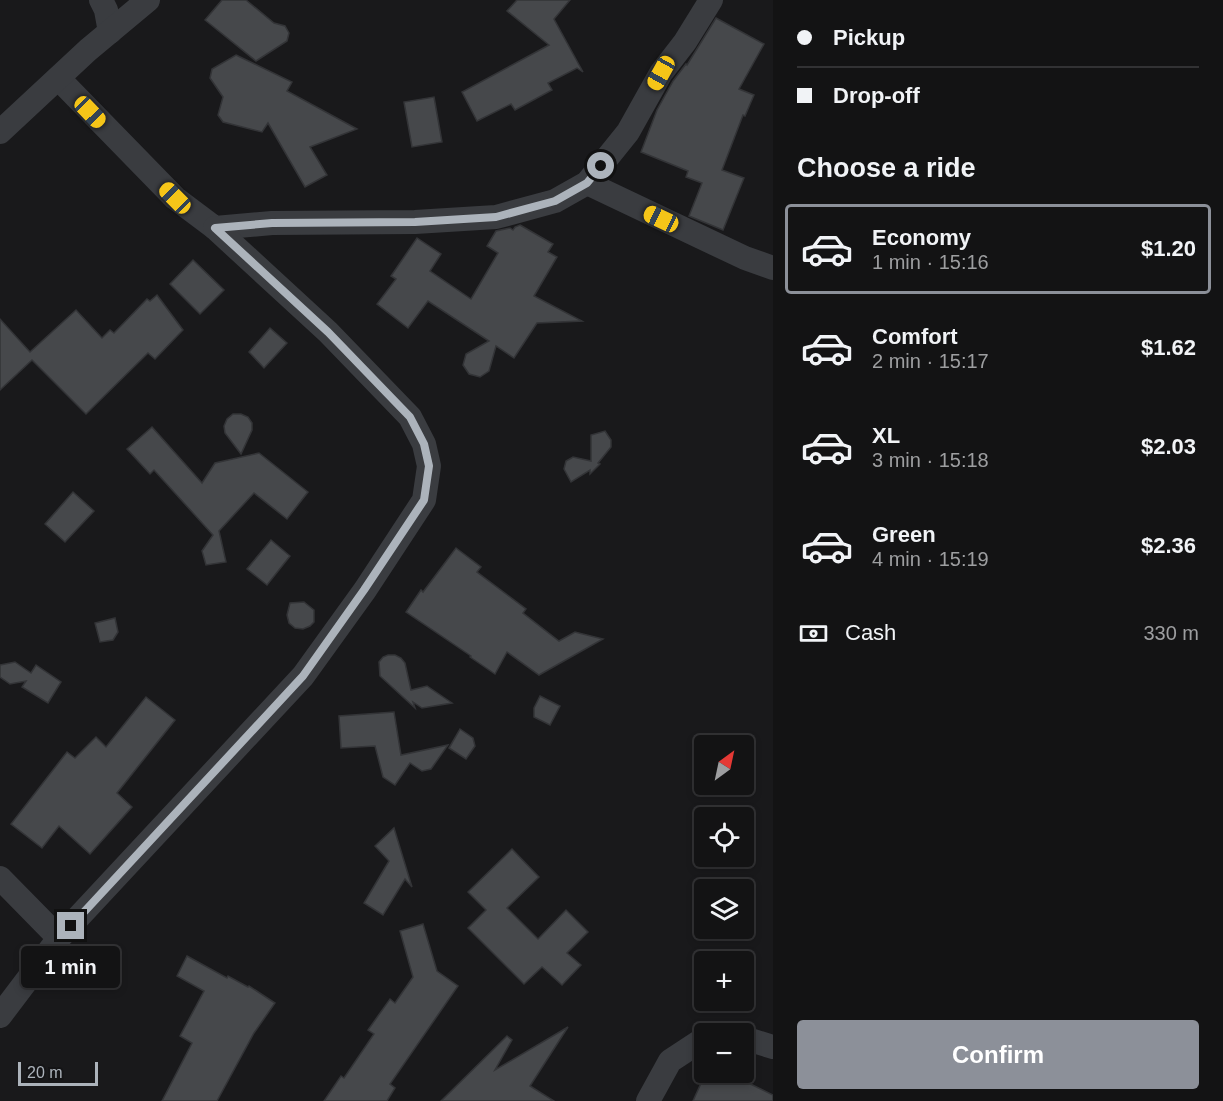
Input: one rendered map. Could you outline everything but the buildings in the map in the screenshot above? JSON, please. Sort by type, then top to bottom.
[{"type":"street","points":[[101,0],[106,10],[110,32]]},
{"type":"street","points":[[0,132],[148,0]]},
{"type":"street","points":[[215,228],[272,223],[415,222],[496,217],[555,201],[587,183],[628,132],[661,73],[685,42],[711,0]]},
{"type":"street","points":[[0,1017],[59,938],[303,676],[424,500],[429,466],[424,444],[410,417],[328,332],[215,228],[175,198],[59,80]]},
{"type":"street","points":[[587,183],[745,258],[773,268]]},
{"type":"street","points":[[0,878],[59,938]]},
{"type":"street","points":[[754,1041],[773,1047]]},
{"type":"street","points":[[648,1101],[670,1061],[694,1045]]},
{"type":"route","points":[[71,926],[303,676],[424,500],[429,466],[424,444],[410,417],[328,332],[215,228],[272,223],[415,222],[496,217],[555,201],[587,183],[601,166]]}]
